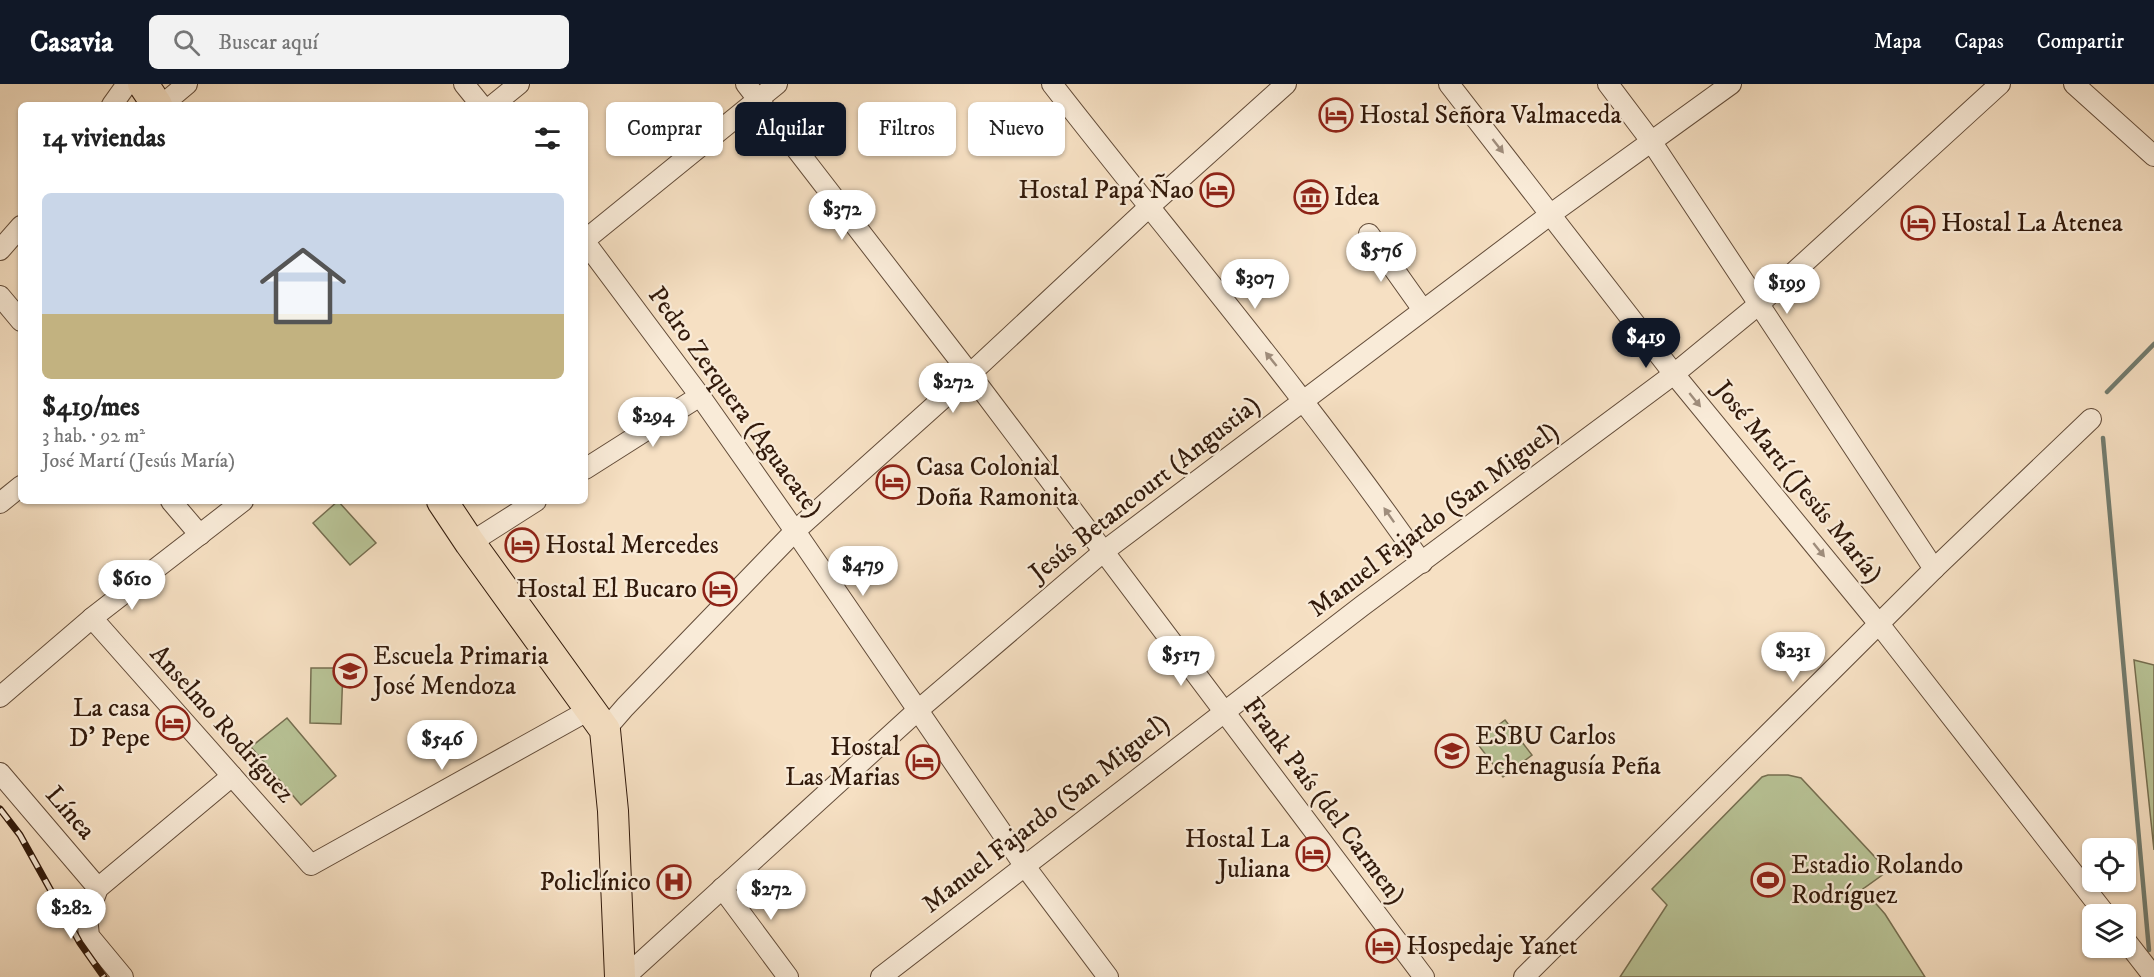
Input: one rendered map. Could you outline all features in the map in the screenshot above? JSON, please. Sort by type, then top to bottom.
[{"type":"main road","points":[[143,84],[155,102]]},
{"type":"main road","points":[[444,504],[598,720],[613,811],[620,977]]},
{"type":"street","points":[[114,102],[127,84]]},
{"type":"street","points":[[166,102],[187,84]]},
{"type":"street","points":[[464,84],[479,102]]},
{"type":"street","points":[[497,102],[519,84]]},
{"type":"street","points":[[588,238],[751,92],[777,84]]},
{"type":"street","points":[[1052,84],[1304,400],[1379,500],[1422,563]]},
{"type":"street","points":[[598,720],[625,707],[795,531],[1286,84]]},
{"type":"street","name":"José Martí (Jesús María)","points":[[1449,84],[1674,374],[1879,624],[2097,904]]},
{"type":"street","points":[[1608,84],[1651,141],[1934,569]]},
{"type":"street","name":"Jesús Betancourt (Angustia)","points":[[625,977],[917,711],[1103,552],[1551,214],[1731,84]]},
{"type":"street","name":"Manuel Fajardo (San Miguel)","points":[[881,977],[1362,606],[1674,374],[1758,305],[2000,84]]},
{"type":"street","points":[[2074,84],[2154,156]]},
{"type":"street","name":"Frank País (del Carmen)","points":[[751,92],[970,374],[1424,977]]},
{"type":"street","points":[[0,250],[18,229]]},
{"type":"street","points":[[1369,234],[1423,310]]},
{"type":"street","name":"Pedro Zerquera (Aguacate)","points":[[588,245],[700,396],[1024,865],[1108,977]]},
{"type":"street","points":[[0,296],[18,317]]},
{"type":"street","points":[[588,467],[700,396]]},
{"type":"street","points":[[1524,977],[1934,569],[2091,419]]},
{"type":"street","points":[[0,503],[18,488]]},
{"type":"street","points":[[174,504],[200,535]]},
{"type":"street","points":[[0,697],[92,618],[239,504]]},
{"type":"street","points":[[470,543],[531,504]]},
{"type":"street","name":"Anselmo Rodríguez","points":[[92,618],[311,865],[598,720]]},
{"type":"street","name":"Línea","points":[[0,773],[98,888]]},
{"type":"street","points":[[123,977],[89,936],[87,917],[98,888],[232,776]]},
{"type":"street","points":[[723,888],[788,977]]},
{"type":"street","points":[[2136,954],[2154,977]]},
{"type":"green space","points":[[335,504],[341,504],[376,543],[350,565],[313,523]]},
{"type":"green space","points":[[2134,660],[2154,665],[2154,850]]},
{"type":"green space","points":[[311,668],[343,668],[341,724],[310,723]]},
{"type":"green space","points":[[287,718],[336,776],[301,805],[251,747]]},
{"type":"green space","points":[[1505,720],[1532,755],[1503,777],[1476,742]]},
{"type":"green space","name":"Estadio Rolando Rodríguez","points":[[1788,775],[1801,778],[1888,871],[1863,889],[1885,914],[1925,977],[1620,977],[1667,905],[1652,889],[1762,777]]},
{"type":"waterway","points":[[2107,392],[2154,344]]},
{"type":"waterway","points":[[2103,438],[2149,950]]},
{"type":"railway","points":[[0,809],[20,835],[80,943],[104,977]]},
{"type":"place","name":"Hostal Señora Valmaceda","points":[[1336,115]]},
{"type":"place","name":"Hostal Papá Ñao","points":[[1217,190]]},
{"type":"place","name":"Idea","points":[[1311,197]]},
{"type":"place","name":"Hostal La Atenea","points":[[1918,223]]},
{"type":"place","name":"Casa Colonial Doña Ramonita","points":[[893,482]]},
{"type":"place","name":"Hostal Mercedes","points":[[522,545]]},
{"type":"place","name":"Hostal El Bucaro","points":[[720,589]]},
{"type":"place","name":"Escuela Primaria José Mendoza","points":[[350,671]]},
{"type":"place","name":"La casa D’ Pepe","points":[[173,723]]},
{"type":"place","name":"ESBU Carlos Echenagusía Peña","points":[[1452,751]]},
{"type":"place","name":"Hostal Las Marias","points":[[923,762]]},
{"type":"place","name":"Hostal La Juliana","points":[[1313,854]]},
{"type":"place","name":"Estadio Rolando Rodríguez","points":[[1768,880]]},
{"type":"place","name":"Policlínico","points":[[674,882]]},
{"type":"place","name":"Hospedaje Yanet","points":[[1383,946]]}]
